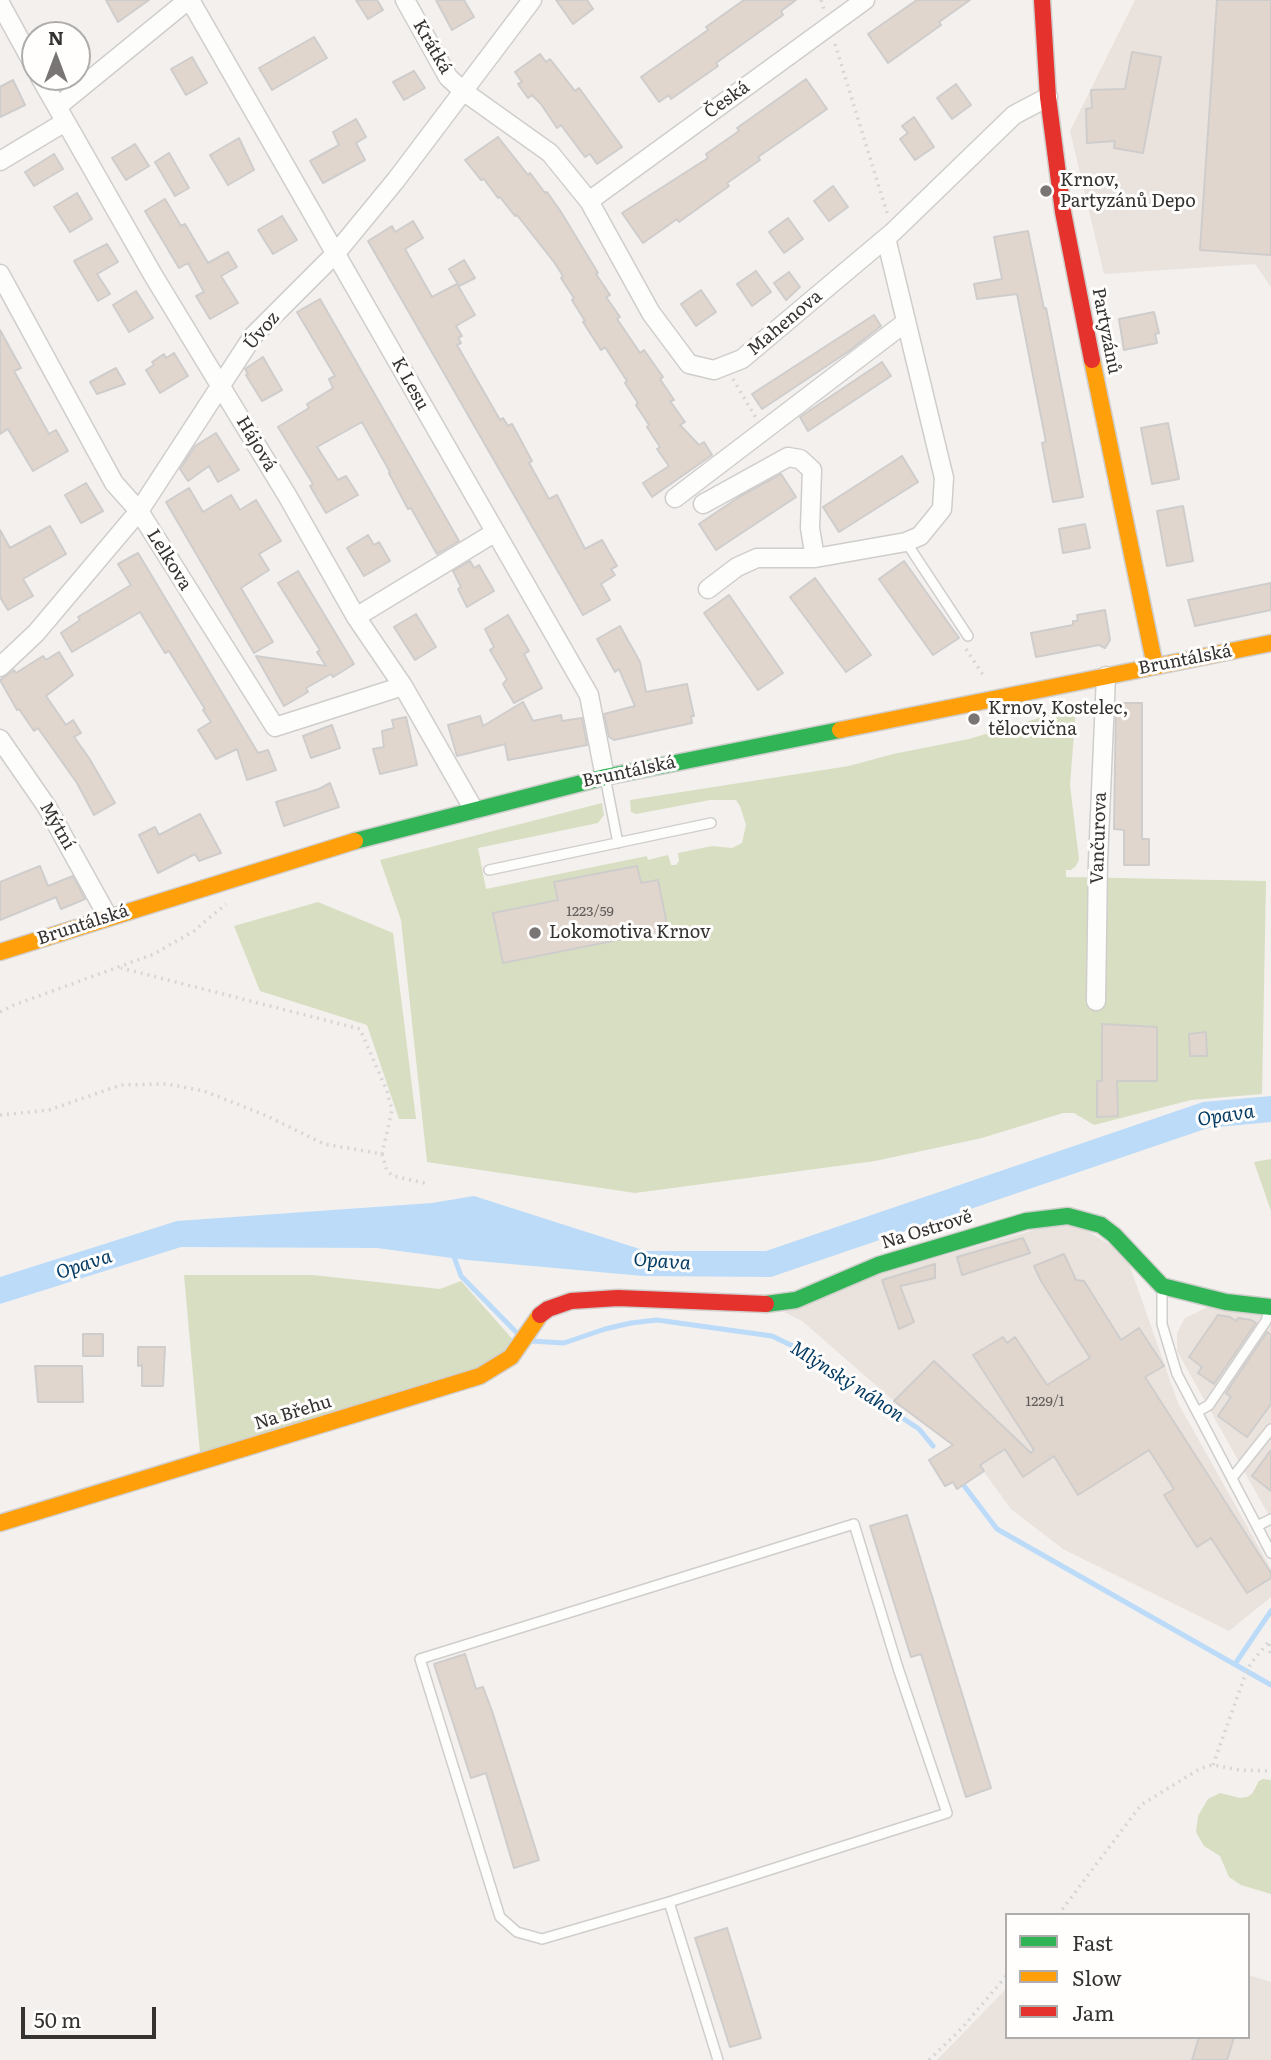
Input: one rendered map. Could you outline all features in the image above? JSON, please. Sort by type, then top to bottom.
[{"type":"street","points":[[0,161],[61,115],[189,0]]},
{"type":"street","name":"K Lesu","points":[[189,0],[589,695],[605,777]]},
{"type":"street","name":"Krátká","points":[[405,0],[448,77],[463,91]]},
{"type":"street","name":"Úvoz","points":[[0,667],[36,634],[139,511],[253,337],[336,253],[396,180],[532,0]]},
{"type":"street","name":"Česká","points":[[589,201],[865,0]]},
{"type":"street","name":"Partyzánů","points":[[1042,0],[1048,97],[1063,212],[1140,601],[1156,666]]},
{"type":"street","points":[[1,5],[21,42]]},
{"type":"street","name":"Hájová","points":[[48,91],[153,275],[288,497],[356,617],[403,686],[474,810]]},
{"type":"street","points":[[463,91],[550,153],[589,201],[651,313],[689,364],[714,370],[723,366]]},
{"type":"street","name":"Mahenova","points":[[723,366],[742,359],[889,235],[1014,115],[1048,97]]},
{"type":"street","points":[[708,589],[737,567],[757,558],[815,558],[906,542],[920,536],[942,509],[944,478],[906,322],[889,235]]},
{"type":"street","name":"Lelkova","points":[[0,274],[114,483],[139,511],[275,727],[403,686]]},
{"type":"street","points":[[675,498],[906,322]]},
{"type":"street","points":[[703,504],[788,457],[800,459],[812,470],[810,528],[815,558]]},
{"type":"street","points":[[356,617],[494,533]]},
{"type":"street","name":"Bruntálská","points":[[0,952],[352,842],[605,777],[1271,643]]},
{"type":"street","name":"Vančurova","points":[[1096,1001],[1098,861],[1106,676]]},
{"type":"street","name":"Mýtní","points":[[0,739],[47,807],[108,917]]},
{"type":"street","name":"Na Ostrově","points":[[571,1301],[618,1298],[752,1305],[796,1300],[878,1265],[1026,1221],[1068,1216],[1087,1220],[1108,1230],[1162,1286]]},
{"type":"street","points":[[1162,1286],[1226,1302],[1271,1307]]},
{"type":"street","name":"Na Břehu","points":[[0,1523],[480,1376],[512,1357],[528,1327],[548,1308],[571,1301]]},
{"type":"lane","points":[[906,542],[968,636]]},
{"type":"lane","points":[[605,777],[618,843]]},
{"type":"lane","points":[[489,870],[711,823]]},
{"type":"lane","points":[[1162,1286],[1162,1324],[1177,1374],[1271,1553]]},
{"type":"lane","points":[[1197,1412],[1209,1405],[1266,1321],[1271,1307]]},
{"type":"lane","points":[[1232,1478],[1271,1429]]},
{"type":"lane","points":[[1257,1525],[1271,1519]]},
{"type":"lane","points":[[854,1524],[898,1668],[947,1813],[669,1902],[542,1940],[517,1932],[500,1917],[420,1659],[854,1524]]},
{"type":"lane","points":[[669,1902],[718,2060]]},
{"type":"path","points":[[829,26],[889,235]]},
{"type":"path","points":[[723,366],[733,378],[763,432]]},
{"type":"path","points":[[0,1012],[154,954],[194,931],[224,908],[229,899],[216,903]]},
{"type":"path","points":[[121,968],[360,1029],[387,1091],[392,1110],[382,1154],[387,1171],[393,1176],[425,1183]]},
{"type":"path","points":[[0,1115],[49,1110],[121,1085],[167,1084],[204,1091],[267,1116],[324,1143],[382,1154]]},
{"type":"path","points":[[1270,1640],[1271,1657]]},
{"type":"path","points":[[1213,1765],[1244,1678],[1251,1663],[1270,1640]]},
{"type":"path","points":[[1060,1913],[1141,1805],[1201,1768],[1213,1765],[1239,1770],[1271,1771]]},
{"type":"path","points":[[929,2060],[962,2028],[1005,1977]]},
{"type":"shaded area","points":[[1135,0],[1271,0],[1271,287],[1255,264],[1104,274],[1070,131]]},
{"type":"shaded area","points":[[1070,1220],[1126,1255],[1178,1403],[1271,1569],[1271,1597],[1229,1631],[1063,1549],[1011,1509],[984,1472],[957,1489],[953,1482],[945,1486],[929,1460],[952,1445],[932,1425],[929,1427],[894,1401],[802,1321],[784,1312],[879,1274]]},
{"type":"shaded area","points":[[1208,1307],[1271,1313],[1271,1519],[1177,1351],[1177,1333],[1185,1318]]},
{"type":"shaded area","points":[[1250,1976],[1271,1982],[1271,2060],[937,2060],[1005,1990],[1005,2039],[1250,2039]]},
{"type":"green space","points":[[1076,707],[1070,785],[1079,859],[1076,866],[1066,870],[1066,877],[1266,881],[1262,1094],[1191,1100],[1094,1125],[1074,1113],[1063,1113],[982,1138],[875,1161],[635,1193],[427,1162],[401,920],[380,860],[602,803],[604,815],[598,823],[478,848],[486,889],[647,856],[648,860],[668,855],[671,865],[676,865],[679,861],[678,853],[712,846],[732,848],[742,843],[746,825],[736,800],[710,800],[636,814],[631,812],[630,800],[849,766],[969,739]]},
{"type":"green space","points":[[318,902],[393,933],[416,1119],[399,1119],[367,1025],[260,991],[234,926]]},
{"type":"green space","points":[[1271,1159],[1271,1211],[1254,1162]]},
{"type":"green space","points":[[184,1275],[313,1275],[440,1289],[461,1281],[515,1342],[481,1370],[200,1453]]},
{"type":"green space","points":[[1263,1779],[1271,1780],[1271,1894],[1241,1885],[1229,1877],[1220,1856],[1204,1846],[1196,1832],[1198,1816],[1208,1799],[1220,1793],[1247,1797]]},
{"type":"water","name":"Opava","points":[[1271,1096],[1271,1122],[1208,1128],[771,1277],[643,1276],[467,1260],[377,1248],[181,1247],[0,1304],[0,1277],[177,1221],[432,1203],[474,1196],[646,1251],[766,1251],[1203,1102]]},
{"type":"building","points":[[106,0],[149,0],[118,22]]},
{"type":"building","points":[[356,0],[377,0],[383,10],[368,19]]},
{"type":"building","points":[[436,0],[464,0],[474,17],[452,30]]},
{"type":"building","points":[[556,0],[587,0],[593,9],[573,24]]},
{"type":"building","points":[[744,0],[796,0],[781,11],[783,15],[716,63],[718,66],[671,99],[669,95],[659,102],[641,77],[708,30],[706,27]]},
{"type":"building","points":[[917,0],[970,0],[939,22],[941,25],[888,63],[868,34]]},
{"type":"building","points":[[1217,0],[1271,0],[1271,255],[1200,250]]},
{"type":"building","points":[[314,37],[327,58],[272,90],[259,68]]},
{"type":"building","points":[[1132,52],[1161,57],[1143,153],[1114,148],[1115,141],[1087,143],[1086,109],[1092,108],[1091,90],[1125,89]]},
{"type":"building","points":[[540,54],[546,62],[550,59],[575,91],[579,88],[622,147],[597,164],[590,154],[585,157],[561,125],[557,128],[532,95],[528,98],[518,84],[522,82],[515,72]]},
{"type":"building","points":[[192,57],[207,83],[186,95],[171,69]]},
{"type":"building","points":[[414,71],[425,88],[404,100],[393,82]]},
{"type":"building","points":[[806,79],[827,109],[758,157],[760,160],[727,183],[729,186],[679,222],[677,219],[643,243],[622,213],[708,158],[706,154],[739,131],[737,128]]},
{"type":"building","points":[[13,80],[25,105],[0,117],[0,87]]},
{"type":"building","points":[[956,84],[971,105],[952,119],[937,98]]},
{"type":"building","points":[[914,117],[934,147],[915,160],[900,139],[908,133],[902,126]]},
{"type":"building","points":[[356,119],[366,137],[356,143],[365,160],[323,183],[310,161],[339,145],[333,132]]},
{"type":"building","points":[[498,137],[528,175],[530,173],[545,193],[547,192],[561,212],[610,295],[606,297],[620,317],[617,319],[640,353],[644,350],[663,377],[660,379],[674,400],[670,401],[685,422],[680,425],[699,445],[704,442],[712,455],[652,497],[643,483],[669,466],[657,449],[660,447],[625,383],[627,381],[605,347],[601,350],[583,322],[585,321],[572,300],[574,298],[554,262],[517,215],[515,216],[465,160]]},
{"type":"building","points":[[239,138],[254,170],[228,185],[210,155]]},
{"type":"building","points":[[135,144],[149,166],[126,180],[112,158]]},
{"type":"building","points":[[169,153],[189,188],[175,196],[155,162]]},
{"type":"building","points":[[54,154],[63,169],[34,186],[25,172]]},
{"type":"building","points":[[833,186],[848,207],[829,221],[814,201]]},
{"type":"building","points":[[77,193],[92,219],[70,232],[54,207]]},
{"type":"building","points":[[165,199],[181,226],[185,224],[208,263],[228,252],[237,267],[221,276],[238,303],[210,319],[196,296],[204,292],[188,263],[179,268],[145,211]]},
{"type":"building","points":[[282,216],[297,240],[273,254],[258,230]]},
{"type":"building","points":[[788,218],[803,239],[784,253],[769,232]]},
{"type":"building","points":[[413,221],[423,238],[405,249],[432,297],[457,284],[475,315],[456,326],[462,336],[458,338],[461,343],[457,345],[500,420],[503,418],[508,426],[512,424],[549,499],[557,495],[585,549],[602,540],[617,566],[611,569],[615,575],[601,584],[610,600],[583,615],[368,241],[392,226],[395,232]]},
{"type":"building","points":[[1028,231],[1083,497],[1053,502],[1042,443],[1046,442],[1017,294],[977,299],[974,284],[1002,279],[994,237]]},
{"type":"building","points":[[107,244],[118,262],[97,274],[110,294],[98,301],[74,261]]},
{"type":"building","points":[[464,260],[475,278],[459,286],[449,269]]},
{"type":"building","points":[[756,271],[771,292],[752,306],[737,284]]},
{"type":"building","points":[[789,272],[800,287],[786,300],[774,283]]},
{"type":"building","points":[[701,290],[716,312],[696,326],[681,304]]},
{"type":"building","points":[[136,291],[153,318],[129,332],[113,305]]},
{"type":"building","points":[[320,299],[459,541],[437,554],[411,508],[408,509],[362,422],[317,447],[338,480],[346,476],[358,495],[326,513],[310,486],[313,484],[278,427],[309,408],[307,404],[333,388],[329,379],[335,376],[297,312]]},
{"type":"building","points":[[1154,312],[1159,333],[1155,334],[1157,343],[1124,350],[1119,319]]},
{"type":"building","points":[[874,315],[881,326],[849,351],[762,409],[752,394]]},
{"type":"building","points":[[0,330],[21,368],[14,371],[49,434],[56,430],[68,451],[33,471],[8,429],[0,434]]},
{"type":"building","points":[[174,353],[188,376],[160,393],[146,370],[164,354],[166,358]]},
{"type":"building","points":[[263,357],[282,390],[262,401],[245,369]]},
{"type":"building","points":[[882,362],[891,376],[808,431],[800,417]]},
{"type":"building","points":[[116,368],[125,384],[97,394],[90,382]]},
{"type":"building","points":[[1168,423],[1179,479],[1152,484],[1141,428]]},
{"type":"building","points":[[216,433],[239,470],[218,482],[209,466],[188,481],[180,469],[195,446]]},
{"type":"building","points":[[902,456],[918,482],[839,532],[823,507]]},
{"type":"building","points":[[781,474],[796,497],[716,550],[699,524],[739,497]]},
{"type":"building","points":[[86,483],[103,511],[81,523],[65,495]]},
{"type":"building","points":[[189,488],[203,512],[231,495],[240,510],[256,500],[281,541],[259,554],[269,570],[241,588],[273,642],[254,653],[166,502]]},
{"type":"building","points":[[1183,506],[1193,561],[1167,566],[1157,511]]},
{"type":"building","points":[[1085,524],[1090,548],[1063,553],[1059,529]]},
{"type":"building","points":[[50,526],[66,554],[23,579],[33,596],[8,610],[0,597],[0,530],[10,548]]},
{"type":"building","points":[[368,535],[374,545],[379,542],[390,561],[364,576],[347,548]]},
{"type":"building","points":[[138,553],[258,753],[268,750],[276,770],[247,780],[237,749],[216,759],[198,730],[211,722],[203,710],[205,709],[169,651],[165,653],[140,612],[72,652],[61,633],[80,620],[78,617],[131,585],[118,564]]},
{"type":"building","points":[[470,561],[474,568],[479,565],[494,591],[467,607],[453,571]]},
{"type":"building","points":[[904,561],[959,638],[933,655],[879,579]]},
{"type":"building","points":[[298,571],[354,664],[333,677],[331,674],[306,688],[308,692],[284,706],[256,656],[326,666],[317,652],[320,650],[278,583]]},
{"type":"building","points":[[815,578],[871,655],[846,672],[790,597]]},
{"type":"building","points":[[1271,583],[1271,610],[1195,626],[1188,600]]},
{"type":"building","points":[[729,595],[783,673],[758,690],[704,613]]},
{"type":"building","points":[[1105,610],[1110,640],[1105,648],[1099,645],[1036,657],[1031,633],[1073,625],[1073,621],[1078,621],[1077,615]]},
{"type":"building","points":[[416,614],[436,647],[415,660],[394,627]]},
{"type":"building","points":[[508,615],[529,651],[524,654],[542,688],[514,703],[503,684],[507,679],[490,650],[494,647],[485,629]]},
{"type":"building","points":[[620,626],[640,662],[646,692],[687,684],[694,716],[691,716],[692,723],[614,740],[609,737],[604,714],[635,706],[619,669],[615,672],[597,639]]},
{"type":"building","points":[[59,652],[73,675],[46,696],[66,725],[73,720],[81,733],[74,737],[115,803],[94,815],[77,783],[38,728],[34,731],[19,709],[17,710],[0,680],[43,656],[46,660]]},
{"type":"building","points":[[523,702],[533,721],[561,715],[562,721],[582,718],[587,745],[508,760],[505,744],[457,756],[448,725],[480,716],[483,726]]},
{"type":"building","points":[[1116,703],[1142,703],[1142,839],[1149,839],[1149,865],[1124,865],[1124,830],[1114,829]]},
{"type":"building","points":[[406,717],[417,765],[380,774],[373,749],[384,747],[382,731],[394,728],[392,720]]},
{"type":"building","points":[[332,725],[340,748],[311,758],[303,736]]},
{"type":"building","points":[[330,783],[339,807],[284,826],[276,802]]},
{"type":"building","points":[[200,814],[221,853],[199,861],[195,854],[158,873],[139,835],[155,827],[159,835]]},
{"type":"building","points":[[40,866],[48,886],[73,876],[85,899],[61,909],[56,897],[0,920],[0,882]]},
{"type":"building","points":[[637,866],[641,883],[658,880],[668,930],[503,963],[493,913],[558,900],[554,882]]},
{"type":"building","points":[[1102,1024],[1157,1027],[1157,1081],[1117,1081],[1118,1116],[1097,1117],[1097,1081],[1102,1081]]},
{"type":"building","points":[[1206,1032],[1207,1056],[1190,1056],[1189,1034]]},
{"type":"building","points":[[1023,1238],[1030,1253],[962,1275],[957,1257]]},
{"type":"building","points":[[1064,1254],[1076,1280],[1084,1281],[1121,1340],[1139,1328],[1164,1366],[1145,1377],[1271,1573],[1271,1578],[1247,1593],[1211,1538],[1197,1547],[1164,1495],[1174,1489],[1149,1450],[1078,1495],[1054,1456],[1023,1477],[1005,1449],[980,1465],[984,1471],[957,1489],[953,1482],[945,1486],[929,1460],[953,1445],[894,1401],[934,1361],[1031,1453],[1034,1450],[973,1355],[1003,1337],[1007,1343],[1015,1337],[1047,1385],[1090,1358],[1034,1266]]},
{"type":"building","points":[[935,1264],[935,1278],[900,1286],[914,1322],[899,1329],[882,1280]]},
{"type":"building","points":[[1218,1315],[1236,1321],[1238,1318],[1256,1323],[1214,1384],[1198,1373],[1202,1367],[1189,1357]]},
{"type":"building","points":[[1267,1332],[1271,1335],[1271,1404],[1247,1437],[1218,1416],[1231,1397],[1226,1393]]},
{"type":"building","points":[[83,1334],[103,1334],[103,1356],[83,1356]]},
{"type":"building","points":[[138,1347],[165,1347],[163,1386],[142,1386],[142,1365],[138,1366]]},
{"type":"building","points":[[35,1366],[82,1366],[83,1402],[38,1402]]},
{"type":"building","points":[[1271,1450],[1271,1491],[1252,1476]]},
{"type":"building","points":[[907,1515],[991,1788],[966,1797],[921,1654],[911,1657],[870,1526]]},
{"type":"building","points":[[465,1654],[476,1689],[483,1687],[492,1711],[539,1860],[514,1868],[486,1773],[471,1778],[434,1664]]},
{"type":"building","points":[[727,1928],[761,2038],[730,2047],[695,1938]]},
{"type":"building","points":[[1198,2039],[1233,2039],[1227,2060],[1192,2060]]},
{"type":"waterway","name":"Mlýnský náhon","points":[[453,1254],[461,1276],[519,1335]]},
{"type":"waterway","name":"Mlýnský náhon","points":[[531,1341],[564,1343],[605,1329],[657,1320],[772,1336],[801,1350],[919,1429],[933,1446]]},
{"type":"waterway","name":"Mlýnský náhon","points":[[965,1487],[997,1529],[1271,1685]]},
{"type":"waterway","points":[[1235,1664],[1271,1611]]},
{"type":"traffic: fast","points":[[355,841],[605,777],[840,730]]},
{"type":"traffic: fast","points":[[766,1304],[796,1300],[878,1265],[1026,1221],[1068,1216],[1101,1225],[1114,1235],[1162,1286],[1226,1302],[1271,1307]]},
{"type":"traffic: slow","points":[[1092,360],[1155,666]]},
{"type":"traffic: slow","points":[[840,730],[1271,643]]},
{"type":"traffic: slow","points":[[0,952],[355,841]]},
{"type":"traffic: slow","points":[[0,1523],[480,1376],[511,1357],[540,1315]]},
{"type":"traffic: jam","points":[[1042,0],[1048,97],[1063,212],[1092,360]]},
{"type":"traffic: jam","points":[[540,1315],[548,1309],[571,1301],[618,1298],[766,1304]]},
{"type":"place","name":"Krnov, Partyzánů Depo","points":[[1046,191]]},
{"type":"place","name":"Krnov, Kostelec, tělocvična","points":[[974,719]]},
{"type":"place","name":"Lokomotiva Krnov","points":[[535,933]]}]
